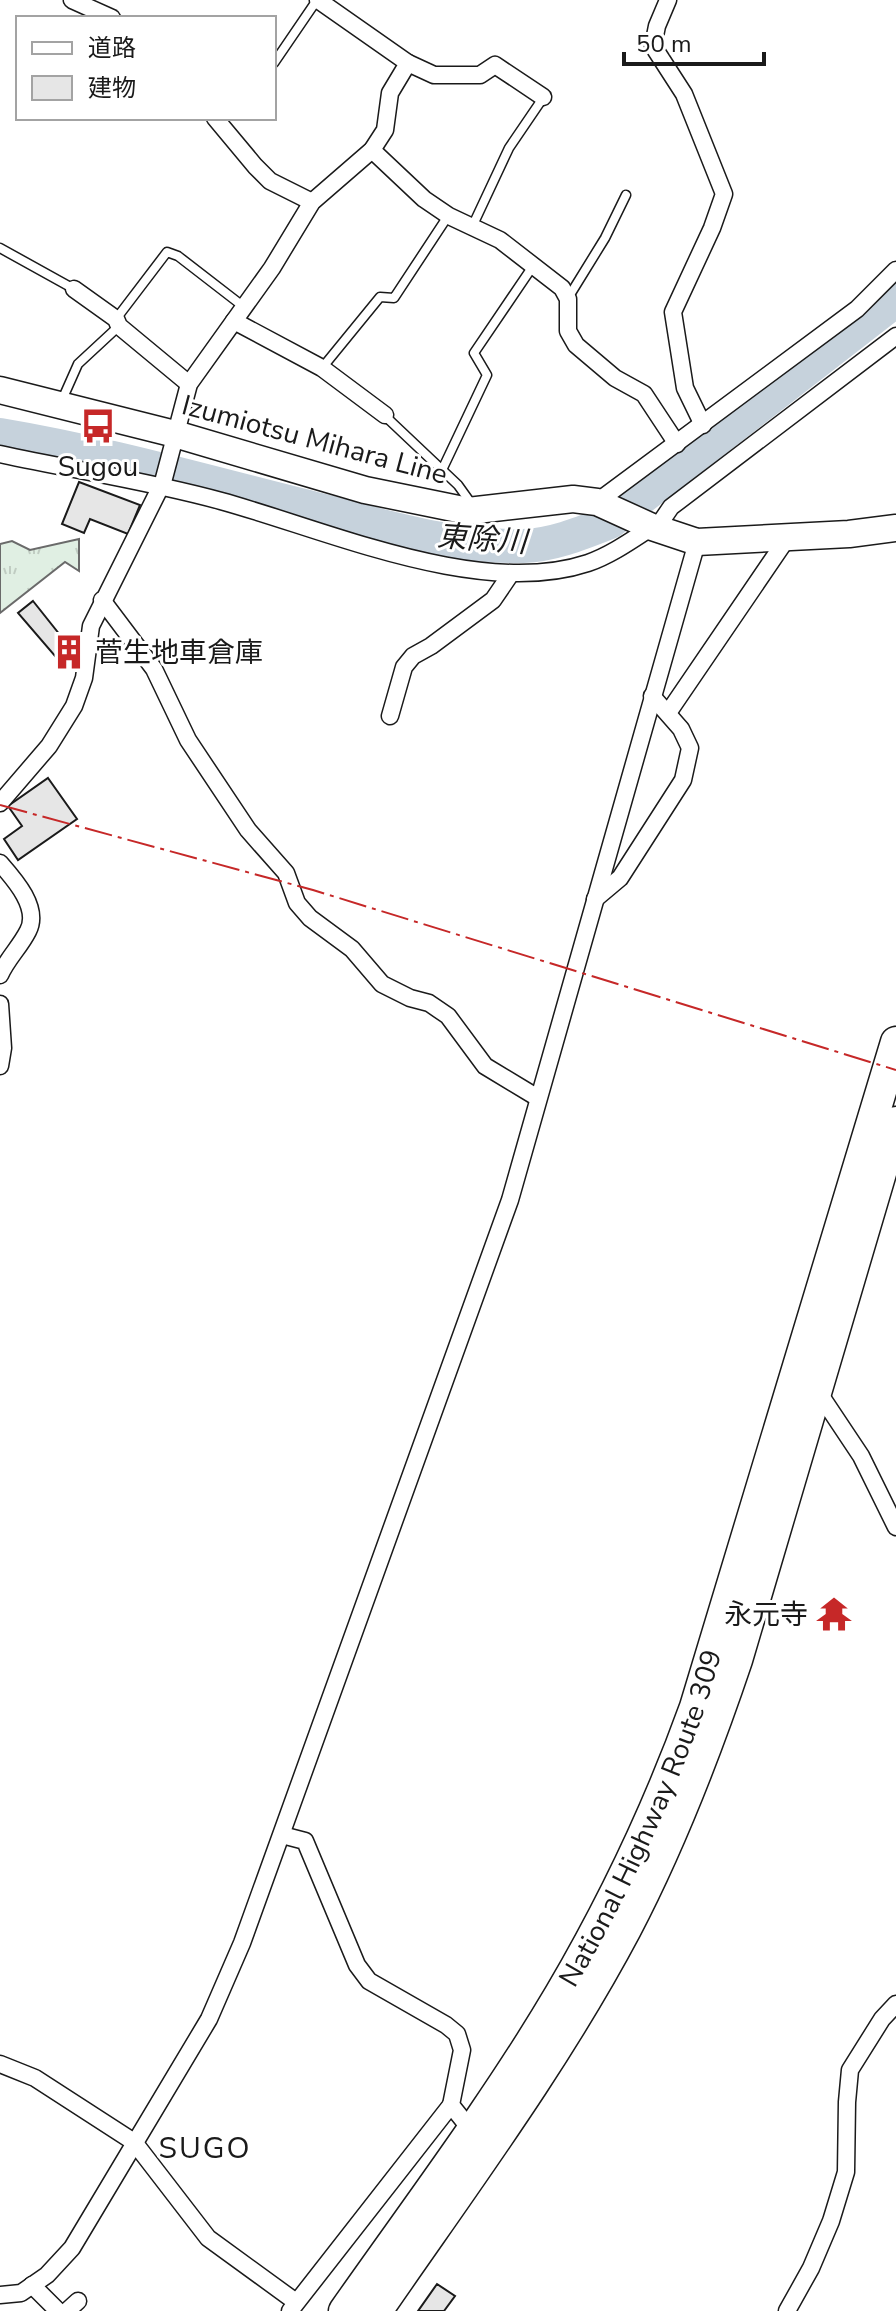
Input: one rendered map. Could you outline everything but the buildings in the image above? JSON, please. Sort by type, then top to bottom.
[{"type":"highway","name":"National Highway Route 309","points":[[377,2311],[539,2075],[585,2002],[663,1856],[691,1788],[737,1660],[805,1384],[896,1042]]},
{"type":"highway","name":"National Highway Route 309","points":[[344,2311],[471,2130],[561,1992],[629,1866],[695,1707],[896,1122]]},
{"type":"main road","name":"Izumiotsu Mihara Line","points":[[0,390],[173,440],[446,508],[475,510],[573,499],[601,503],[650,526],[697,542],[896,528]]},
{"type":"street","points":[[72,0],[108,16]]},
{"type":"street","points":[[318,0],[408,63],[434,75],[480,75],[495,65],[543,97]]},
{"type":"street","points":[[668,0],[653,46],[684,94],[724,194],[712,228],[673,312],[685,388],[703,425]]},
{"type":"street","points":[[0,803],[49,746],[74,706],[84,678],[91,626],[161,485],[189,384],[244,307],[312,202],[372,150],[385,130],[390,93],[408,63]]},
{"type":"street","points":[[220,120],[270,181],[312,202]]},
{"type":"street","points":[[372,150],[415,191],[449,216],[500,240],[562,288],[568,299],[568,331],[576,345],[615,378],[644,394],[677,444]]},
{"type":"street","points":[[601,503],[857,309],[896,270]]},
{"type":"street","points":[[74,289],[189,384]]},
{"type":"street","points":[[234,321],[322,368],[385,415]]},
{"type":"street","points":[[0,454],[161,485],[431,562],[510,575],[564,569],[589,563],[650,526],[896,336]]},
{"type":"street","points":[[668,713],[788,537]]},
{"type":"street","points":[[0,2295],[21,2293],[47,2275],[72,2248],[209,2019],[242,1943],[510,1200],[697,542]]},
{"type":"street","points":[[390,716],[404,667],[413,656],[493,600],[510,575]]},
{"type":"street","points":[[102,600],[154,669],[188,740],[248,830],[286,873],[297,903],[310,918],[352,949],[382,984],[410,998],[429,1003],[448,1016],[485,1066],[538,1098]]},
{"type":"street","points":[[594,900],[620,878],[683,780],[690,748],[681,729],[652,696]]},
{"type":"street","points":[[0,863],[16,881],[33,914],[30,929],[0,975]]},
{"type":"street","points":[[0,1004],[3,1048],[0,1066]]},
{"type":"street","points":[[805,1384],[861,1456],[896,1527]]},
{"type":"street","points":[[0,2064],[35,2078],[134,2142],[208,2238],[293,2306],[451,2105],[462,2050],[457,2034],[446,2025],[369,1981],[357,1965],[305,1841],[282,1835]]},
{"type":"street","points":[[787,2311],[811,2268],[831,2221],[846,2172],[850,2070],[882,2019],[896,2004]]},
{"type":"street","points":[[451,2105],[471,2130]]},
{"type":"street","points":[[32,2285],[58,2311]]},
{"type":"lane","points":[[276,60],[318,0]]},
{"type":"lane","points":[[472,227],[509,148],[543,97]]},
{"type":"lane","points":[[568,299],[605,238],[626,195]]},
{"type":"lane","points":[[322,368],[380,297],[394,298],[449,216]]},
{"type":"lane","points":[[0,248],[74,289]]},
{"type":"lane","points":[[60,405],[78,364],[118,323],[167,252],[178,256],[244,307]]},
{"type":"lane","points":[[442,470],[487,375],[474,353],[534,265]]},
{"type":"lane","points":[[385,415],[458,485],[475,510]]},
{"type":"green space","points":[[79,539],[79,571],[65,562],[0,613],[0,544],[12,541],[30,550]]},
{"type":"waterway","name":"東除川","points":[[0,435],[121,460],[420,535],[471,544],[534,545],[567,538],[610,522],[896,300]]},
{"type":"power","points":[[0,805],[313,890],[896,1070]]},
{"type":"place","name":"Sugou","points":[[98,426]]},
{"type":"place","name":"菅生地車倉庫","points":[[69,652]]},
{"type":"place","name":"永元寺","points":[[834,1614]]},
{"type":"district","name":"SUGO","points":[[205,2148]]}]
